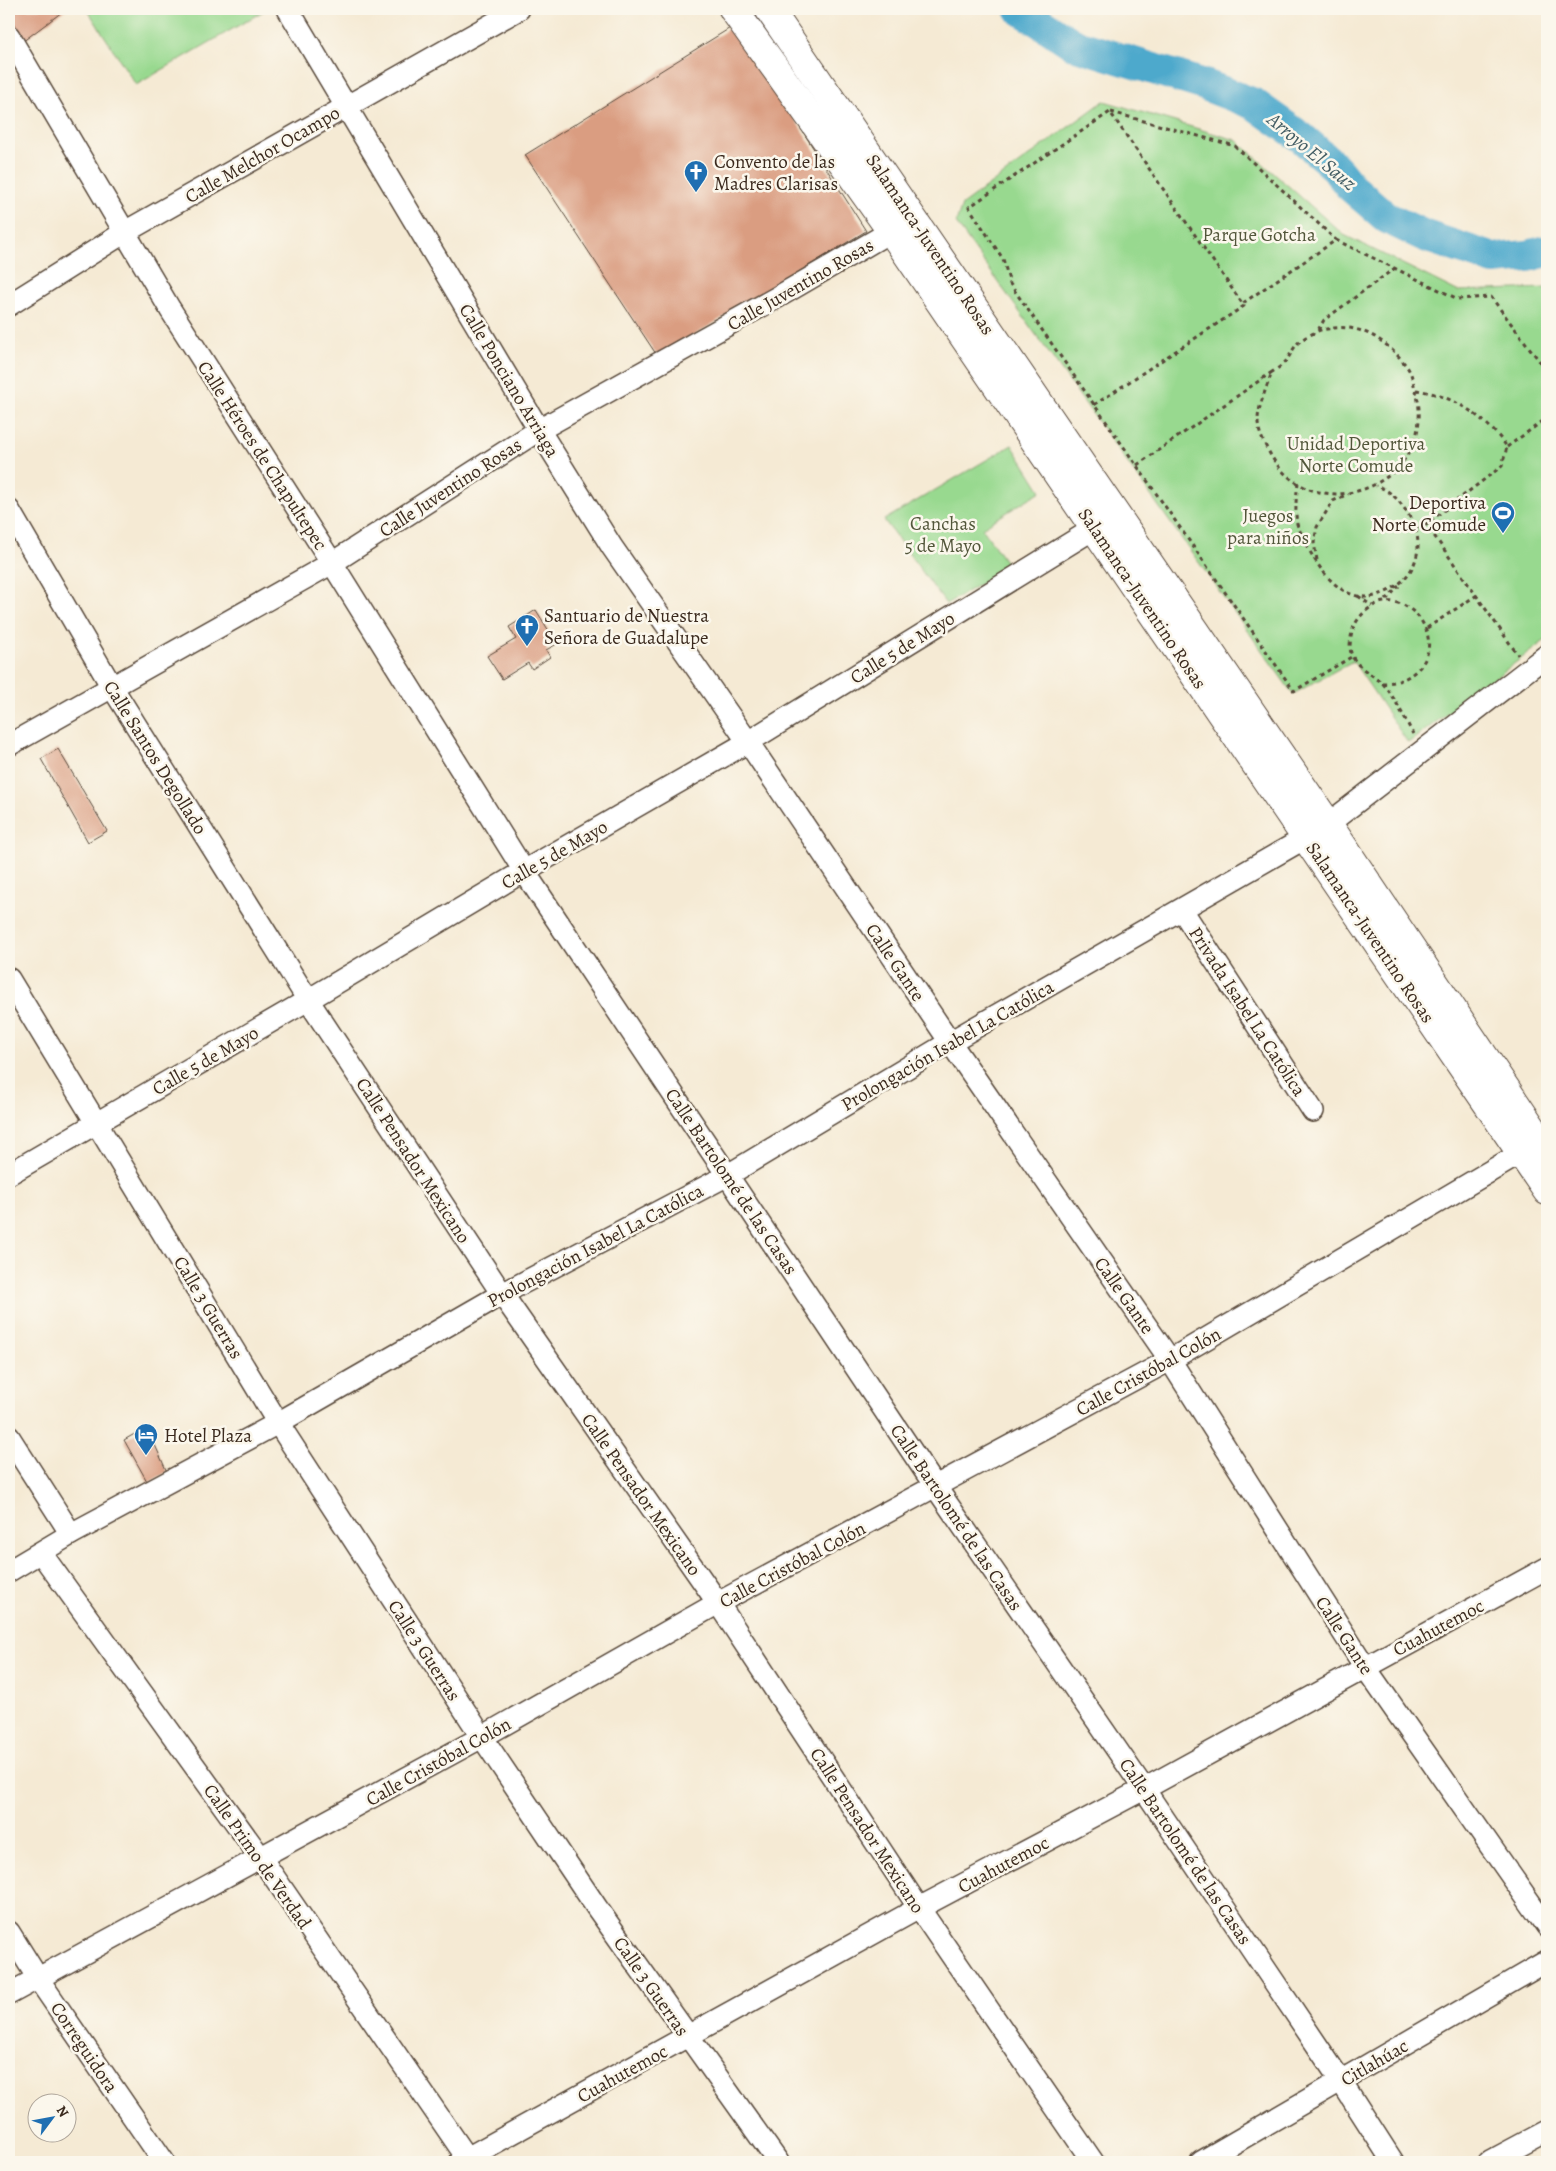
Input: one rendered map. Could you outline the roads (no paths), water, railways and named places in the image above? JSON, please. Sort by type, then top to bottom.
[{"type":"street","name":"Calle Ponciano Arriaga","points":[[288,9],[539,430],[612,547],[748,742]]},
{"type":"street","name":"Calle Melchor Ocampo","points":[[9,305],[125,232],[519,9]]},
{"type":"street","name":"Salamanca-Juventino Rosas","points":[[733,9],[902,225],[1537,1148],[1547,1191]]},
{"type":"street","name":"Salamanca-Juventino Rosas","points":[[769,9],[902,225],[1095,528],[1318,830]]},
{"type":"street","name":"Calle Héroes de Chapultepec","points":[[9,36],[170,309],[524,870]]},
{"type":"street","name":"Calle Juventino Rosas","points":[[9,745],[332,563],[539,430],[902,225]]},
{"type":"street","name":"Calle Santos Degollado","points":[[9,510],[112,687],[308,1000]]},
{"type":"street","name":"Calle 5 de Mayo","points":[[9,1174],[97,1121],[308,1000],[524,870],[748,742],[1095,528]]},
{"type":"street","name":"Prolongación Isabel La Católica","points":[[9,1570],[71,1534],[278,1423],[502,1294],[728,1175],[950,1042],[1318,830],[1547,655]]},
{"type":"street","name":"Calle Gante","points":[[748,742],[950,1042],[1170,1360],[1365,1667],[1547,1927]]},
{"type":"street","name":"Calle Bartolomé de las Casas","points":[[524,870],[935,1486],[1144,1790],[1394,2162]]},
{"type":"street","name":"Privada Isabel La Católica","points":[[1182,910],[1313,1111]]},
{"type":"street","name":"Calle 3 Guerras","points":[[9,979],[97,1121],[278,1423],[482,1737],[597,1908],[778,2162]]},
{"type":"street","name":"Calle Pensador Mexicano","points":[[308,1000],[502,1294],[718,1603],[919,1908],[1093,2162]]},
{"type":"street","name":"Calle Cristóbal Colón","points":[[9,1994],[39,1980],[482,1737],[718,1603],[1170,1360],[1537,1148]]},
{"type":"street","points":[[9,1437],[71,1534]]},
{"type":"street","name":"Calle Primo de Verdad","points":[[41,1553],[261,1858],[465,2161]]},
{"type":"street","name":"Cuahutemoc","points":[[465,2161],[919,1908],[1144,1790],[1547,1568]]},
{"type":"street","name":"Correguidora","points":[[9,1932],[39,1980],[164,2162]]},
{"type":"street","name":"Citlahúac","points":[[1201,2162],[1547,1961]]},
{"type":"street","points":[[1489,2162],[1547,2131]]},
{"type":"waterway","name":"Arroyo El Sauz","points":[[1020,9],[1073,44],[1205,85],[1254,104],[1302,138],[1333,165],[1350,186],[1387,218],[1425,236],[1494,259],[1528,256],[1547,251]]},
{"type":"place","name":"Convento de las Madres Clarisas","points":[[696,193]]},
{"type":"place","name":"Deportiva Norte Comude","points":[[1503,534]]},
{"type":"place","name":"Santuario de Nuestra Señora de Guadalupe","points":[[527,647]]},
{"type":"place","name":"Hotel Plaza","points":[[146,1456]]},
{"type":"park label","name":"Parque Gotcha","points":[[1259,234]]},
{"type":"park label","name":"Unidad Deportiva Norte Comude","points":[[1356,454]]},
{"type":"park label","name":"Juegos para niños","points":[[1268,526]]},
{"type":"park label","name":"Canchas 5 de Mayo","points":[[943,534]]}]
